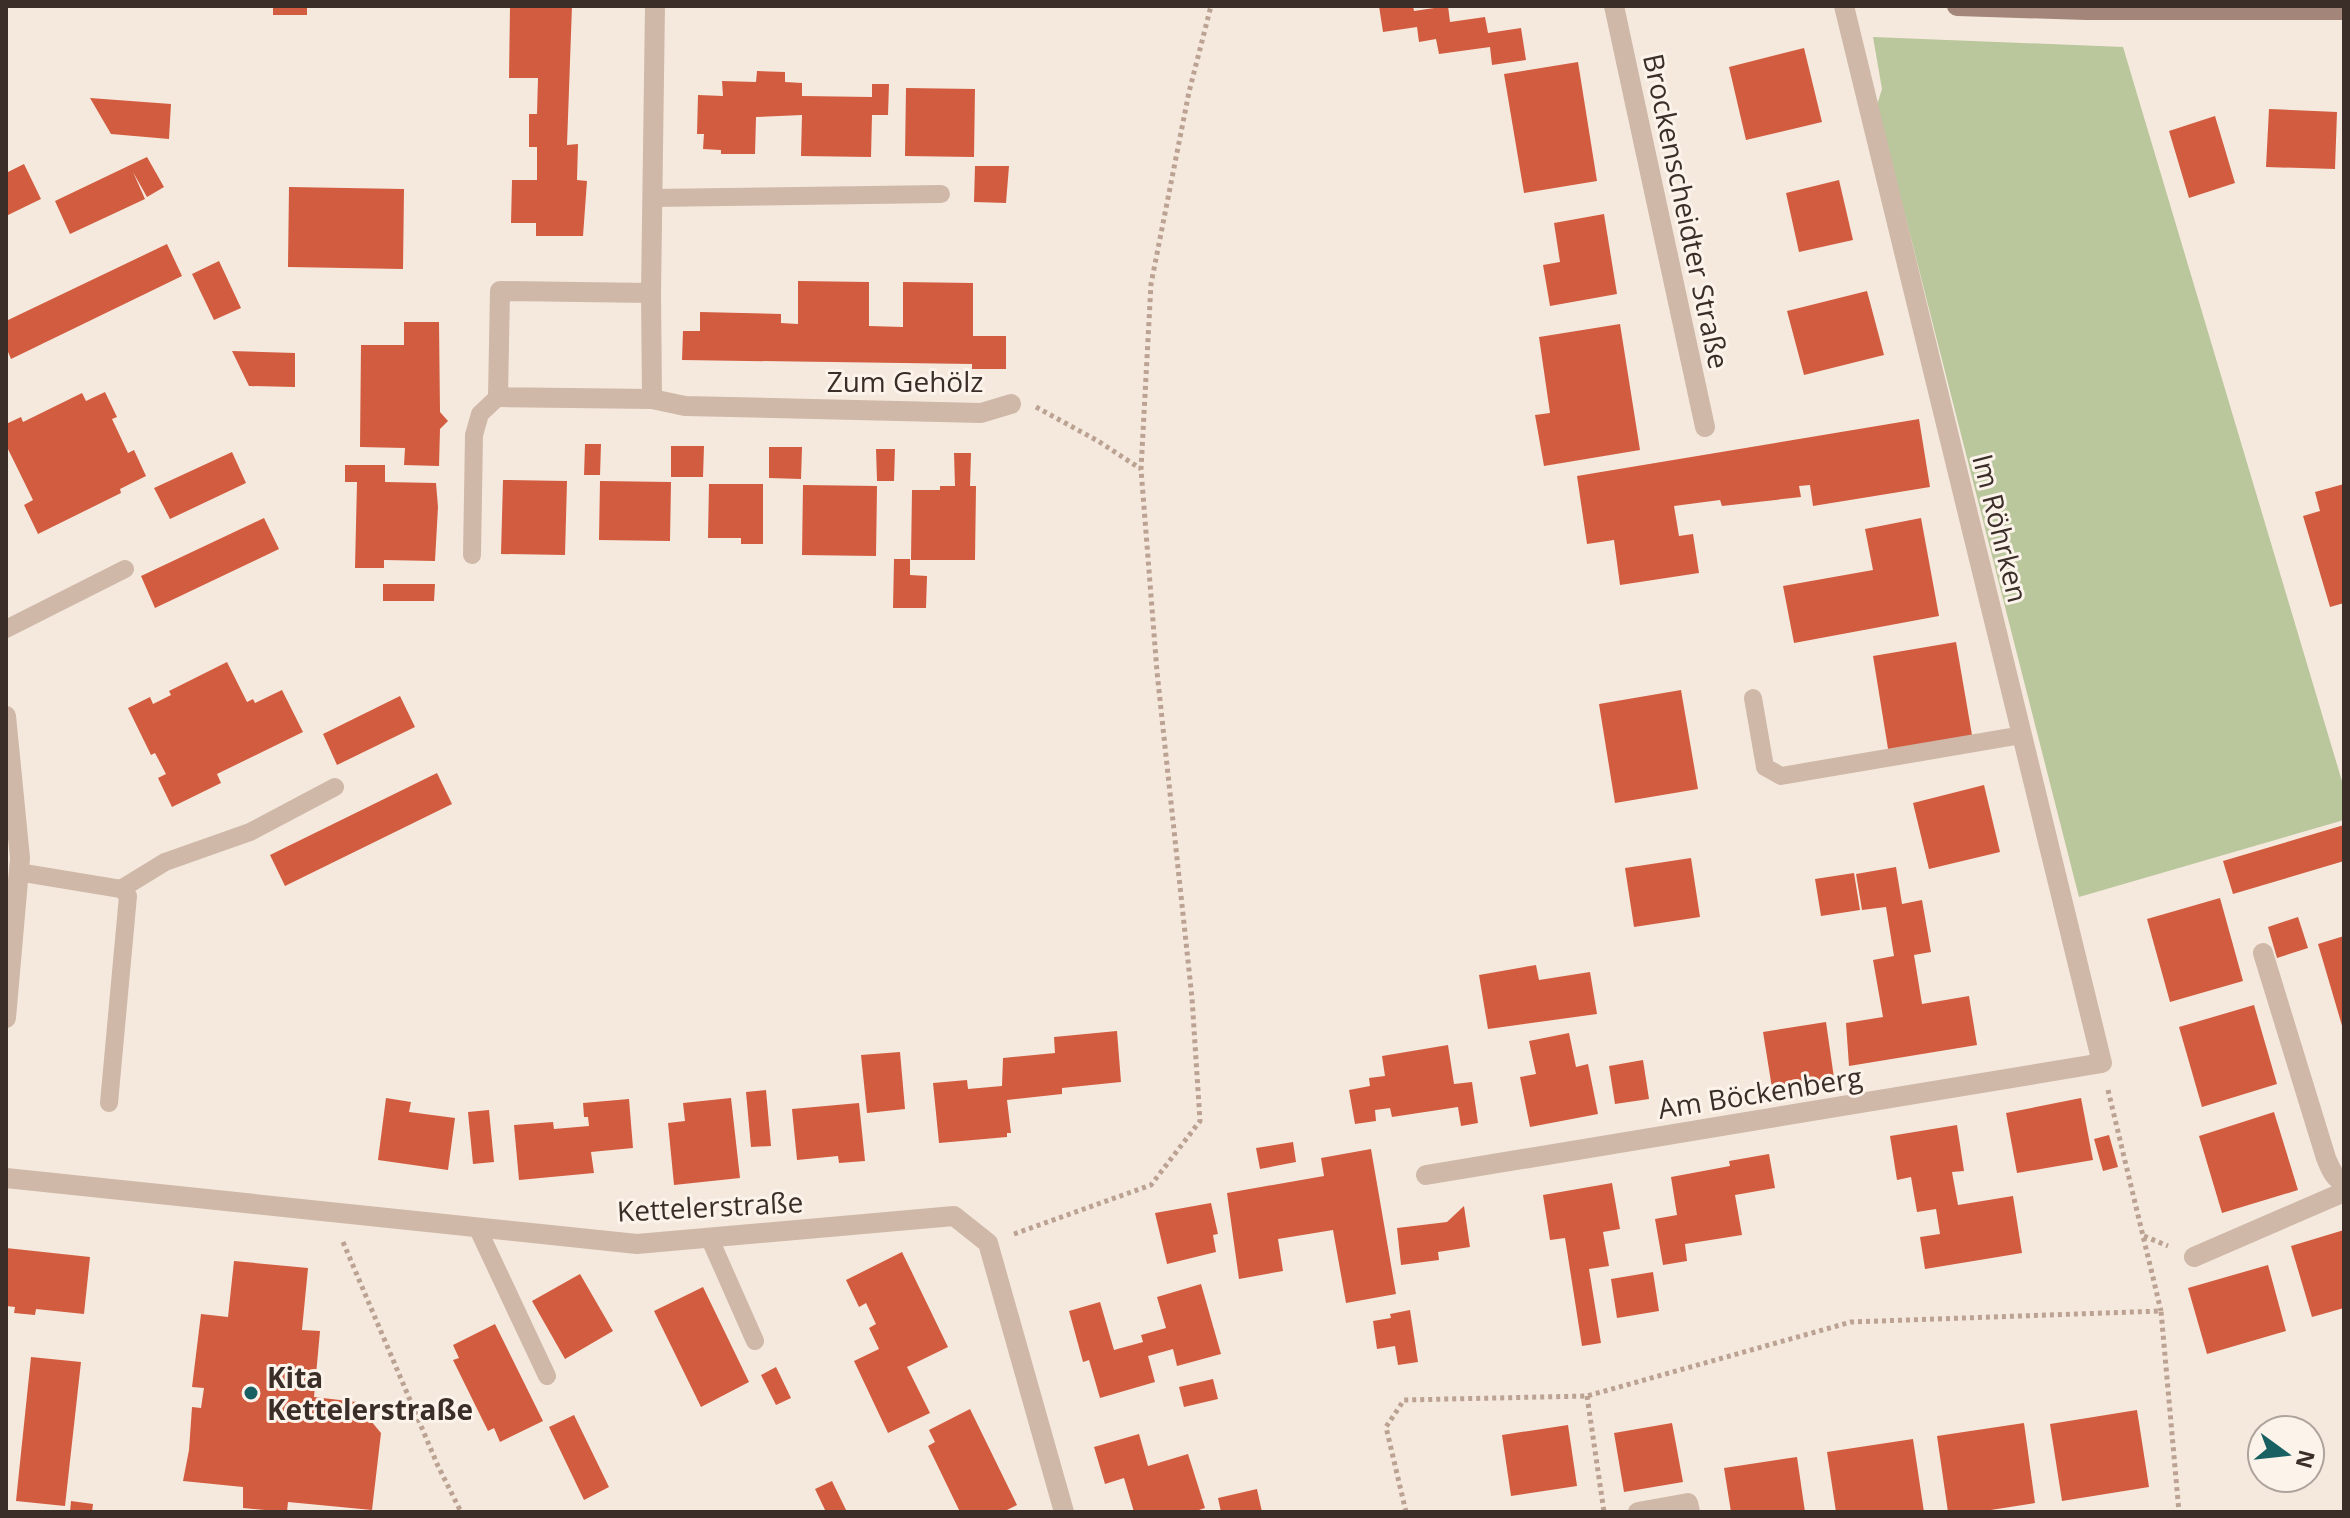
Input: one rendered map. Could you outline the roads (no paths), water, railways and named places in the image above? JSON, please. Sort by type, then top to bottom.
[{"type":"street","points":[[652,399],[655,6]]},
{"type":"street","name":"Brockenscheidter Straße","points":[[1614,6],[1705,427]]},
{"type":"street","name":"Im Röhrken","points":[[1844,6],[2102,1063]]},
{"type":"street","points":[[1957,6],[2086,10],[2344,10]]},
{"type":"street","points":[[498,397],[500,291],[651,293]]},
{"type":"street","name":"Zum Gehölz","points":[[498,397],[652,399],[685,406],[981,413],[1011,404]]},
{"type":"street","points":[[6,716],[20,858],[6,1018]]},
{"type":"street","points":[[2263,953],[2326,1158],[2339,1181],[2344,1182]]},
{"type":"street","name":"Am Böckenberg","points":[[1426,1175],[2102,1063]]},
{"type":"street","name":"Kettelerstraße","points":[[6,1178],[637,1244],[954,1216],[988,1243],[1064,1512]]},
{"type":"street","points":[[2194,1257],[2344,1192]]},
{"type":"street","points":[[1638,1512],[1688,1503],[1690,1512]]},
{"type":"lane","points":[[652,198],[941,194]]},
{"type":"lane","points":[[472,555],[474,435],[480,414],[498,397]]},
{"type":"lane","points":[[6,629],[125,569]]},
{"type":"lane","points":[[1753,698],[1765,767],[1781,776],[2022,735]]},
{"type":"lane","points":[[121,889],[165,862],[250,832],[335,787]]},
{"type":"lane","points":[[18,872],[121,889],[128,896],[109,1103]]},
{"type":"lane","points":[[477,1227],[547,1376]]},
{"type":"lane","points":[[709,1237],[755,1341]]},
{"type":"place","name":"Kita Kettelerstraße","points":[[251,1393]]}]
